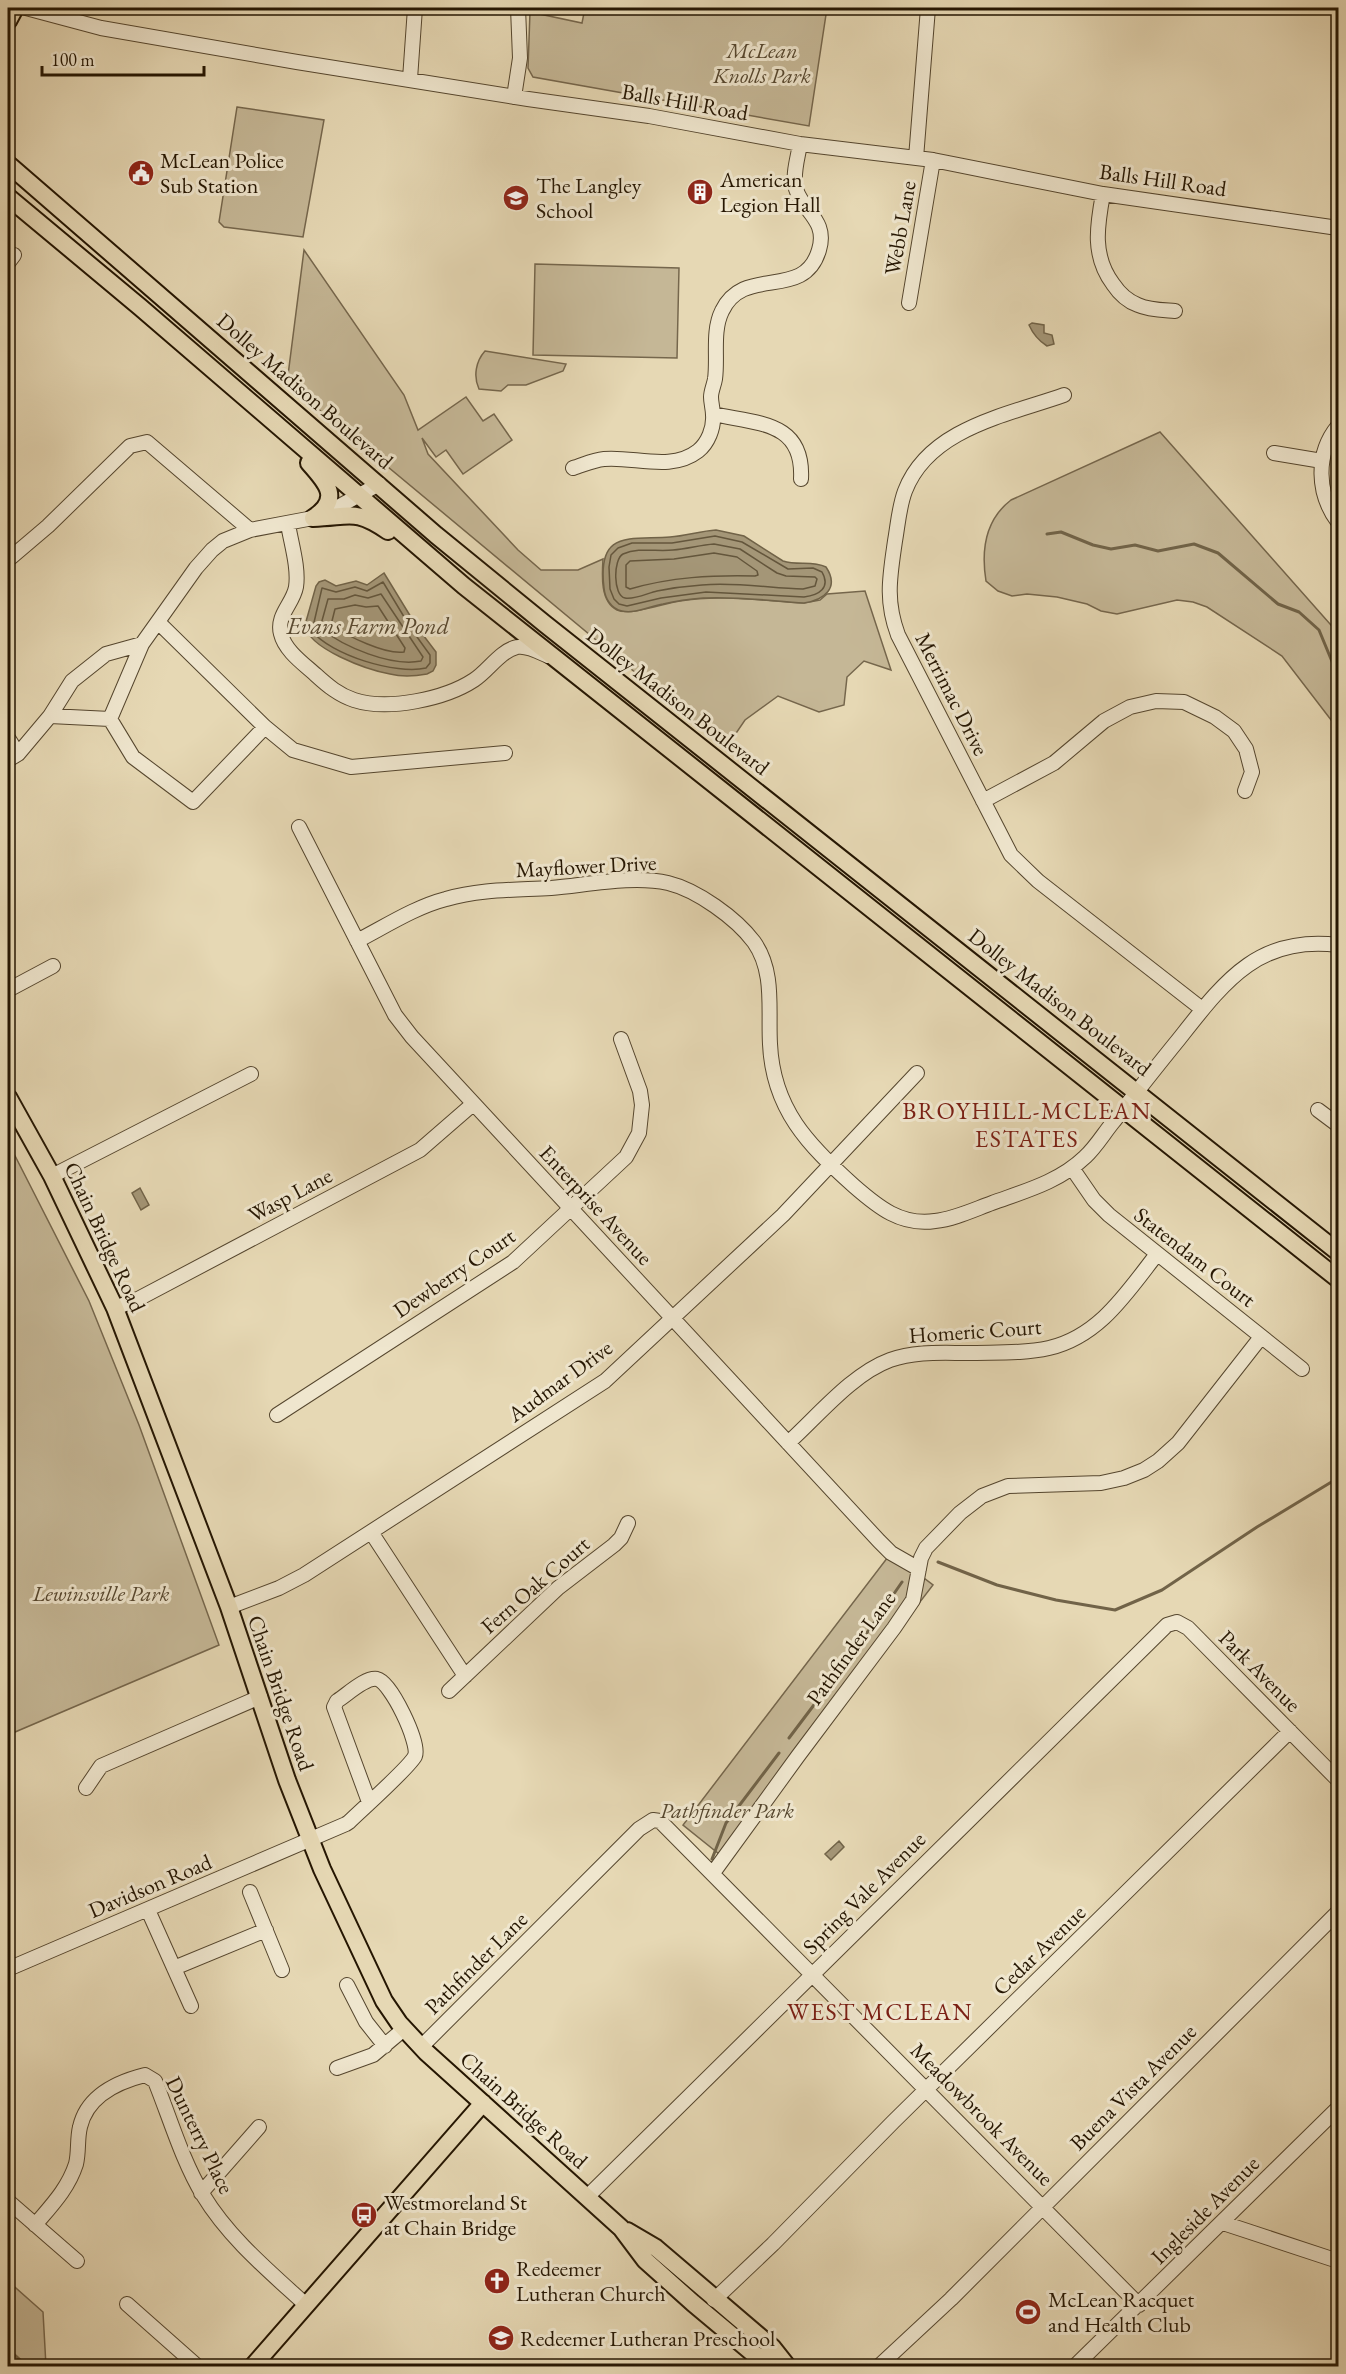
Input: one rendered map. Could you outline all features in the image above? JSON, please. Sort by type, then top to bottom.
[{"type":"main road","points":[[8,21],[15,8]]},
{"type":"main road","points":[[8,157],[23,177]]},
{"type":"main road","name":"Dolley Madison Boulevard","points":[[8,164],[436,535],[545,624],[1338,1252]]},
{"type":"main road","name":"Dolley Madison Boulevard","points":[[8,197],[141,307],[444,569],[1338,1279]]},
{"type":"main road","points":[[268,418],[326,482],[330,497],[329,503],[313,518]]},
{"type":"main road","points":[[313,518],[351,514],[370,518],[444,569]]},
{"type":"main road","name":"Chain Bridge Road","points":[[8,1097],[52,1176],[115,1308],[229,1606],[310,1841],[376,1986],[389,2009],[421,2047],[621,2228],[645,2260],[754,2354],[778,2367]]},
{"type":"main road","points":[[253,2367],[483,2103]]},
{"type":"main road","name":"Chain Bridge Road","points":[[621,2228],[656,2248],[772,2348],[787,2367]]},
{"type":"street","name":"Balls Hill Road","points":[[26,8],[100,28],[514,97],[649,116],[800,144],[933,160],[1103,194],[1338,228]]},
{"type":"street","points":[[410,79],[415,8]]},
{"type":"street","points":[[514,97],[520,58],[518,8]]},
{"type":"street","points":[[916,158],[928,8]]},
{"type":"street","points":[[573,468],[603,459],[652,462],[690,456],[705,443],[710,434],[713,414],[711,394],[715,379],[718,321],[722,310],[740,290],[750,285],[788,281],[799,276],[809,268],[819,250],[821,239],[817,220],[796,187],[795,177],[800,144]]},
{"type":"street","name":"Webb Lane","points":[[909,303],[933,160]]},
{"type":"street","points":[[1103,194],[1097,241],[1099,255],[1109,279],[1118,291],[1137,305],[1175,311]]},
{"type":"street","name":"Merrimac Drive","points":[[1064,395],[966,430],[950,438],[923,462],[906,490],[901,506],[888,583],[892,619],[898,635],[1011,855],[1019,865],[1202,1009]]},
{"type":"street","points":[[713,414],[771,426],[787,436],[800,452],[801,479]]},
{"type":"street","points":[[1338,426],[1327,445],[1322,461],[1323,489],[1327,503],[1338,522]]},
{"type":"street","points":[[8,560],[48,526],[130,446],[147,442],[250,530]]},
{"type":"street","points":[[1274,453],[1322,461]]},
{"type":"street","points":[[110,719],[142,644],[196,568],[212,550],[236,535],[250,530],[313,518],[379,484]]},
{"type":"street","points":[[288,524],[296,586],[279,626],[282,637],[288,648],[329,687],[344,695],[356,701],[376,703],[421,700],[440,696],[460,689],[476,679],[507,651],[516,647],[524,647],[558,659]]},
{"type":"street","points":[[159,623],[265,727],[293,750],[351,767],[505,753]]},
{"type":"street","points":[[13,757],[51,716],[72,681],[105,654],[142,644]]},
{"type":"street","points":[[983,801],[1054,763],[1104,721],[1130,707],[1156,701],[1184,702],[1215,717],[1234,731],[1246,749],[1252,772],[1245,791]]},
{"type":"street","points":[[51,716],[110,719]]},
{"type":"street","points":[[110,719],[133,757],[193,802],[265,727]]},
{"type":"street","points":[[8,738],[13,757]]},
{"type":"street","name":"Enterprise Avenue","points":[[299,828],[395,1015],[406,1031],[879,1541],[891,1553],[919,1569]]},
{"type":"street","name":"Mayflower Drive","points":[[357,940],[427,906],[466,894],[650,881],[683,888],[700,896],[737,925],[754,942],[761,955],[769,984],[770,1051],[774,1079],[780,1097],[794,1123],[830,1164],[879,1208],[892,1215],[919,1222],[934,1221],[975,1209],[1043,1185],[1072,1168],[1087,1155],[1202,1009],[1232,976],[1250,962],[1268,953],[1308,944],[1338,945]]},
{"type":"street","points":[[8,990],[53,966]]},
{"type":"street","name":"Dewberry Court","points":[[277,1415],[513,1262],[572,1210],[626,1157],[639,1133],[642,1112],[640,1091],[621,1039]]},
{"type":"street","name":"Audmar Drive","points":[[229,1606],[279,1588],[304,1575],[605,1381],[783,1215],[917,1073]]},
{"type":"street","points":[[52,1176],[251,1074]]},
{"type":"street","name":"Wasp Lane","points":[[115,1308],[148,1293],[420,1150],[473,1104]]},
{"type":"street","points":[[1318,1110],[1338,1125]]},
{"type":"street","name":"Statendam Court","points":[[1072,1168],[1094,1200],[1108,1215],[1302,1369]]},
{"type":"street","name":"Homeric Court","points":[[789,1443],[859,1377],[891,1360],[926,1354],[1032,1351],[1050,1348],[1082,1335],[1111,1312],[1157,1254]]},
{"type":"street","name":"Pathfinder Lane","points":[[713,1873],[913,1599],[921,1558],[929,1544],[960,1513],[982,1496],[997,1489],[1023,1485],[1113,1481],[1135,1474],[1158,1461],[1178,1443],[1261,1337]]},
{"type":"street","name":"Fern Oak Court","points":[[449,1691],[558,1588],[614,1545],[621,1538],[628,1523]]},
{"type":"street","points":[[371,1532],[465,1676]]},
{"type":"street","name":"Park Avenue","points":[[1173,1622],[1188,1628],[1338,1780]]},
{"type":"street","name":"Spring Vale Avenue","points":[[587,2197],[1158,1631],[1173,1622]]},
{"type":"street","name":"Davidson Road","points":[[8,1970],[346,1824],[410,1763],[416,1749],[398,1705],[385,1684],[374,1679],[337,1701],[334,1707],[369,1802]]},
{"type":"street","points":[[86,1788],[100,1766],[260,1697]]},
{"type":"street","name":"Cedar Avenue","points":[[714,2300],[1290,1731]]},
{"type":"street","name":"Pathfinder Lane","points":[[421,2047],[639,1829],[653,1820],[660,1821],[667,1826]]},
{"type":"street","name":"Meadowbrook Avenue","points":[[667,1826],[1044,2206],[1139,2305]]},
{"type":"street","points":[[250,1893],[282,1970]]},
{"type":"street","points":[[148,1910],[191,2006]]},
{"type":"street","name":"Buena Vista Avenue","points":[[879,2367],[1044,2206],[1338,1912]]},
{"type":"street","points":[[174,1968],[266,1930]]},
{"type":"street","points":[[347,1985],[366,2022],[385,2046]]},
{"type":"street","points":[[337,2068],[373,2055],[404,2029]]},
{"type":"street","name":"Dunterry Place","points":[[35,2225],[63,2193],[71,2178],[77,2161],[80,2128],[84,2114],[91,2103],[118,2084],[145,2075],[155,2081],[201,2193],[214,2213],[244,2248],[306,2305]]},
{"type":"street","name":"Ingleside Avenue","points":[[1075,2367],[1338,2108]]},
{"type":"street","points":[[201,2193],[259,2127]]},
{"type":"street","points":[[8,2201],[77,2261]]},
{"type":"street","points":[[1223,2223],[1338,2261]]},
{"type":"street","points":[[127,2304],[197,2367]]},
{"type":"green space","name":"McLean Knolls Park","points":[[585,8],[827,8],[809,126],[533,77],[528,68],[530,12],[582,23]]},
{"type":"green space","points":[[237,107],[324,120],[303,237],[224,227],[219,222]]},
{"type":"green space","points":[[304,250],[404,395],[418,430],[466,397],[483,421],[494,414],[512,440],[463,474],[446,450],[436,457],[422,438],[428,454],[518,550],[541,570],[578,570],[603,559],[605,595],[611,606],[623,611],[711,598],[804,603],[820,600],[827,594],[865,591],[891,670],[864,661],[847,677],[844,705],[819,712],[778,696],[745,720],[726,748],[287,383]]},
{"type":"green space","points":[[535,264],[679,268],[677,358],[533,355]]},
{"type":"green space","points":[[485,351],[566,364],[563,371],[526,385],[508,385],[501,391],[479,389],[476,369]]},
{"type":"green space","points":[[1160,432],[1338,633],[1338,729],[1282,656],[1207,607],[1177,600],[1117,614],[1057,597],[1027,594],[1012,596],[998,591],[986,581],[984,558],[990,526],[1002,508],[1011,500]]},
{"type":"green space","name":"Lewinsville Park","points":[[8,1142],[89,1301],[139,1425],[219,1645],[8,1735]]},
{"type":"green space","name":"Pathfinder Park","points":[[891,1553],[933,1585],[724,1858],[683,1825]]},
{"type":"green space","points":[[8,2281],[43,2312],[46,2366],[8,2366]]},
{"type":"water","points":[[1032,323],[1044,325],[1044,333],[1052,335],[1054,344],[1047,346],[1039,340],[1029,325]]},
{"type":"water","points":[[716,530],[744,536],[783,561],[826,567],[831,581],[828,592],[818,599],[804,603],[741,598],[703,598],[627,612],[618,610],[607,599],[603,569],[605,556],[611,547],[629,539],[676,536]]},
{"type":"water","name":"Evans Farm Pond","points":[[384,573],[417,627],[436,652],[436,665],[433,671],[427,674],[399,676],[354,663],[316,642],[305,625],[319,582],[325,580],[336,586],[356,581],[367,585]]},
{"type":"water","points":[[140,1188],[149,1205],[141,1210],[132,1193]]},
{"type":"water","points":[[839,1841],[844,1847],[831,1860],[825,1854]]},
{"type":"waterway","points":[[1047,534],[1061,532],[1093,545],[1111,549],[1135,545],[1158,551],[1194,544],[1218,553],[1278,604],[1299,612],[1319,630],[1338,676]]},
{"type":"waterway","points":[[938,1562],[997,1585],[1056,1600],[1115,1610],[1162,1590],[1257,1527],[1338,1478]]},
{"type":"waterway","points":[[842,1669],[902,1582]]},
{"type":"waterway","points":[[789,1738],[829,1685]]},
{"type":"waterway","points":[[712,1859],[726,1823],[779,1753]]},
{"type":"waterway","points":[[8,2349],[27,2366]]},
{"type":"place","name":"McLean Police Sub Station","points":[[141,173]]},
{"type":"place","name":"American Legion Hall","points":[[700,192]]},
{"type":"place","name":"The Langley School","points":[[516,198]]},
{"type":"place","name":"Westmoreland St at Chain Bridge","points":[[364,2215]]},
{"type":"place","name":"Redeemer Lutheran Church","points":[[497,2281]]},
{"type":"place","name":"McLean Racquet and Health Club","points":[[1028,2312]]},
{"type":"place","name":"Redeemer Lutheran Preschool","points":[[501,2338]]},
{"type":"district","name":"BROYHILL-MCLEAN ESTATES","points":[[1027,1124]]},
{"type":"district","name":"WEST MCLEAN","points":[[880,2011]]}]
